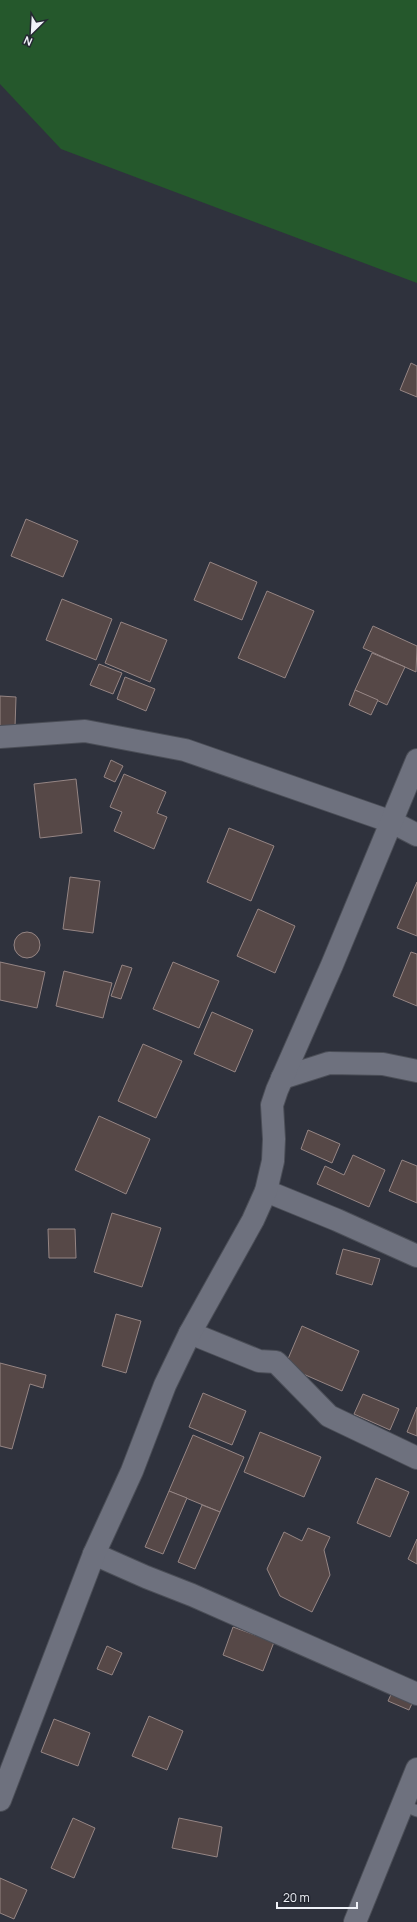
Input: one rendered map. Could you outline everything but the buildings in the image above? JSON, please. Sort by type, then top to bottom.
[{"type":"street","points":[[0,737],[85,732],[185,750],[392,822],[417,835]]},
{"type":"street","points":[[0,1800],[94,1554],[132,1471],[165,1385],[190,1334],[253,1220],[266,1191],[273,1161],[274,1139],[272,1104],[332,965],[417,760]]},
{"type":"street","points":[[282,1078],[330,1063],[383,1064],[417,1071]]},
{"type":"street","points":[[266,1191],[337,1220],[417,1256]]},
{"type":"street","points":[[190,1334],[259,1361],[276,1362],[330,1416],[417,1458]]},
{"type":"street","points":[[94,1554],[146,1578],[192,1594],[417,1694]]},
{"type":"street","points":[[355,1922],[410,1808],[417,1769]]},
{"type":"green space","points":[[0,0],[417,0],[417,283],[61,149],[0,84]]}]
